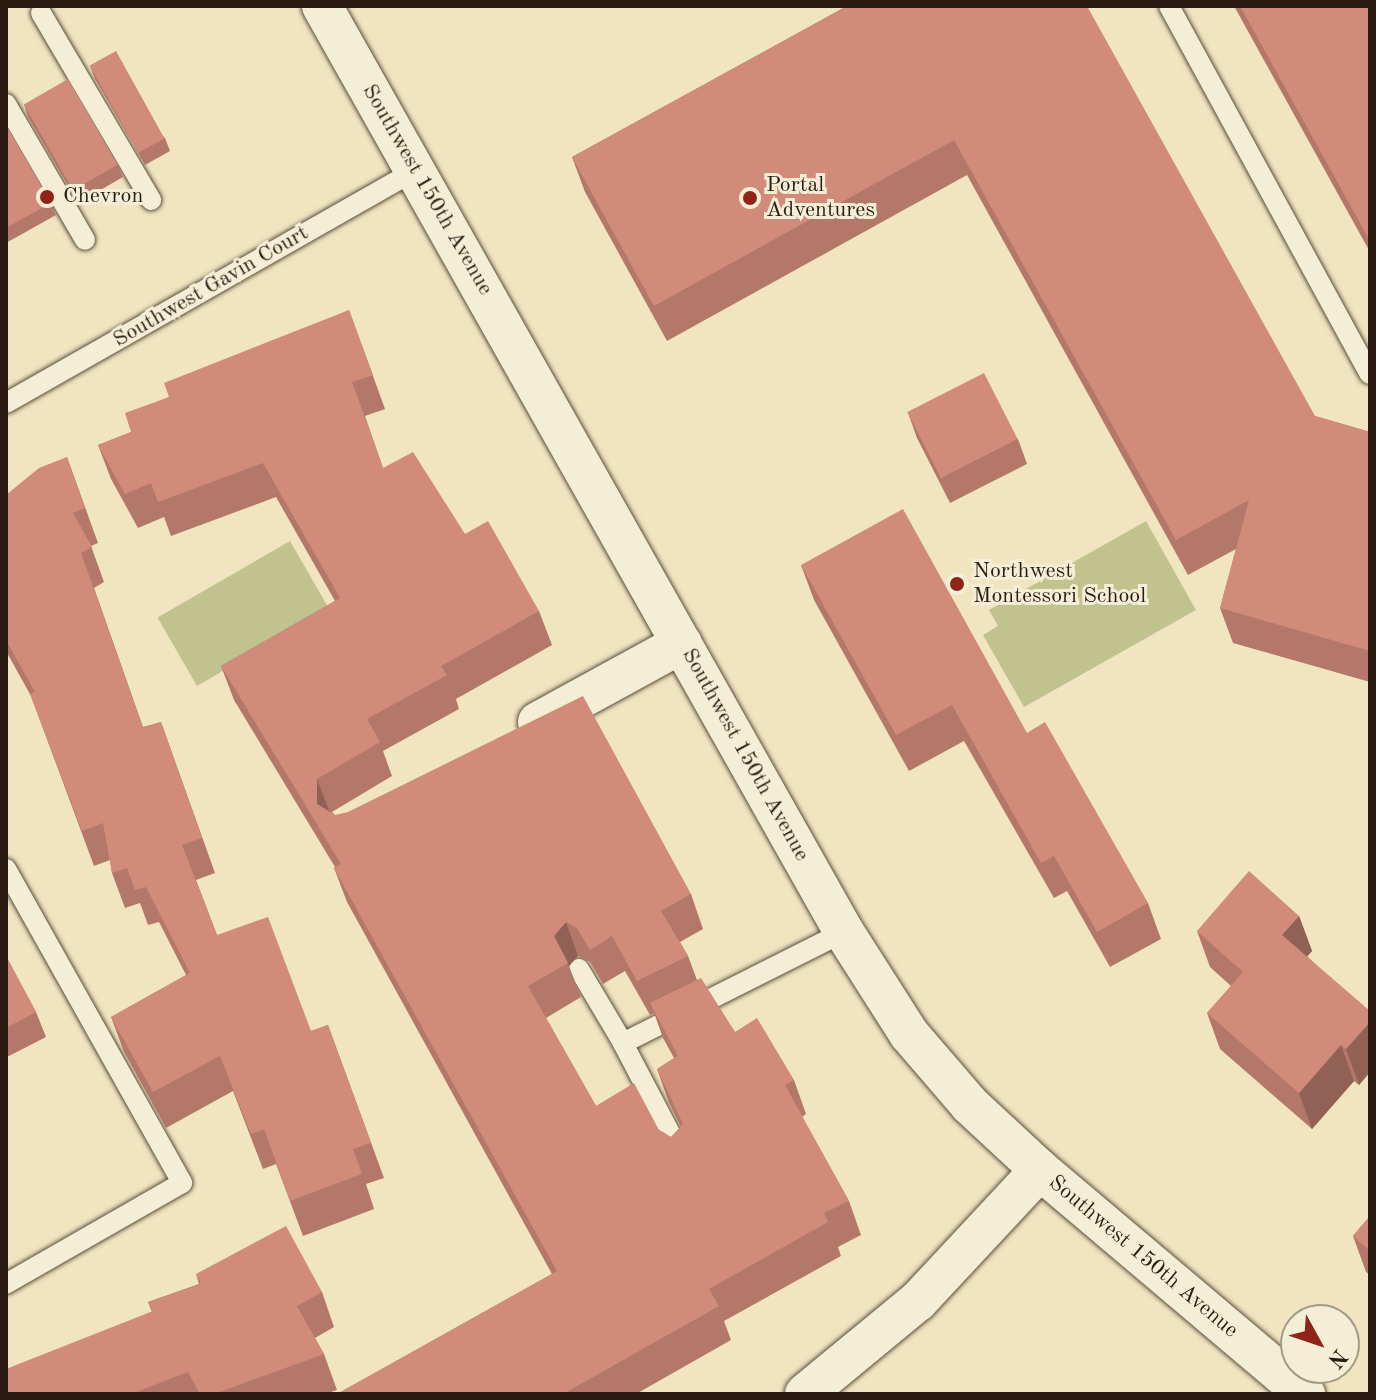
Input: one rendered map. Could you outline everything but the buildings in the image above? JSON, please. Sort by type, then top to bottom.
[{"type":"street","name":"Southwest 150th Avenue","points":[[322,6],[844,932],[909,1034],[970,1105],[1040,1170],[1305,1394]]},
{"type":"street","points":[[502,742],[682,643]]},
{"type":"street","points":[[805,1394],[918,1301],[1040,1170]]},
{"type":"lane","points":[[1169,6],[1370,374]]},
{"type":"lane","points":[[41,13],[151,200]]},
{"type":"lane","points":[[6,104],[85,240]]},
{"type":"lane","name":"Southwest Gavin Court","points":[[6,403],[416,170]]},
{"type":"lane","points":[[6,869],[182,1183],[6,1284]]},
{"type":"lane","points":[[623,1043],[844,932]]},
{"type":"lane","points":[[579,969],[623,1043],[683,1158]]},
{"type":"green space","points":[[1146,521],[1196,610],[1024,707],[983,635],[998,626],[989,610]]},
{"type":"green space","points":[[290,541],[330,609],[197,686],[157,618]]},
{"type":"place","name":"Chevron","points":[[47,197]]},
{"type":"place","name":"Portal Adventures","points":[[750,198]]},
{"type":"place","name":"Northwest Montessori School","points":[[957,584]]}]
